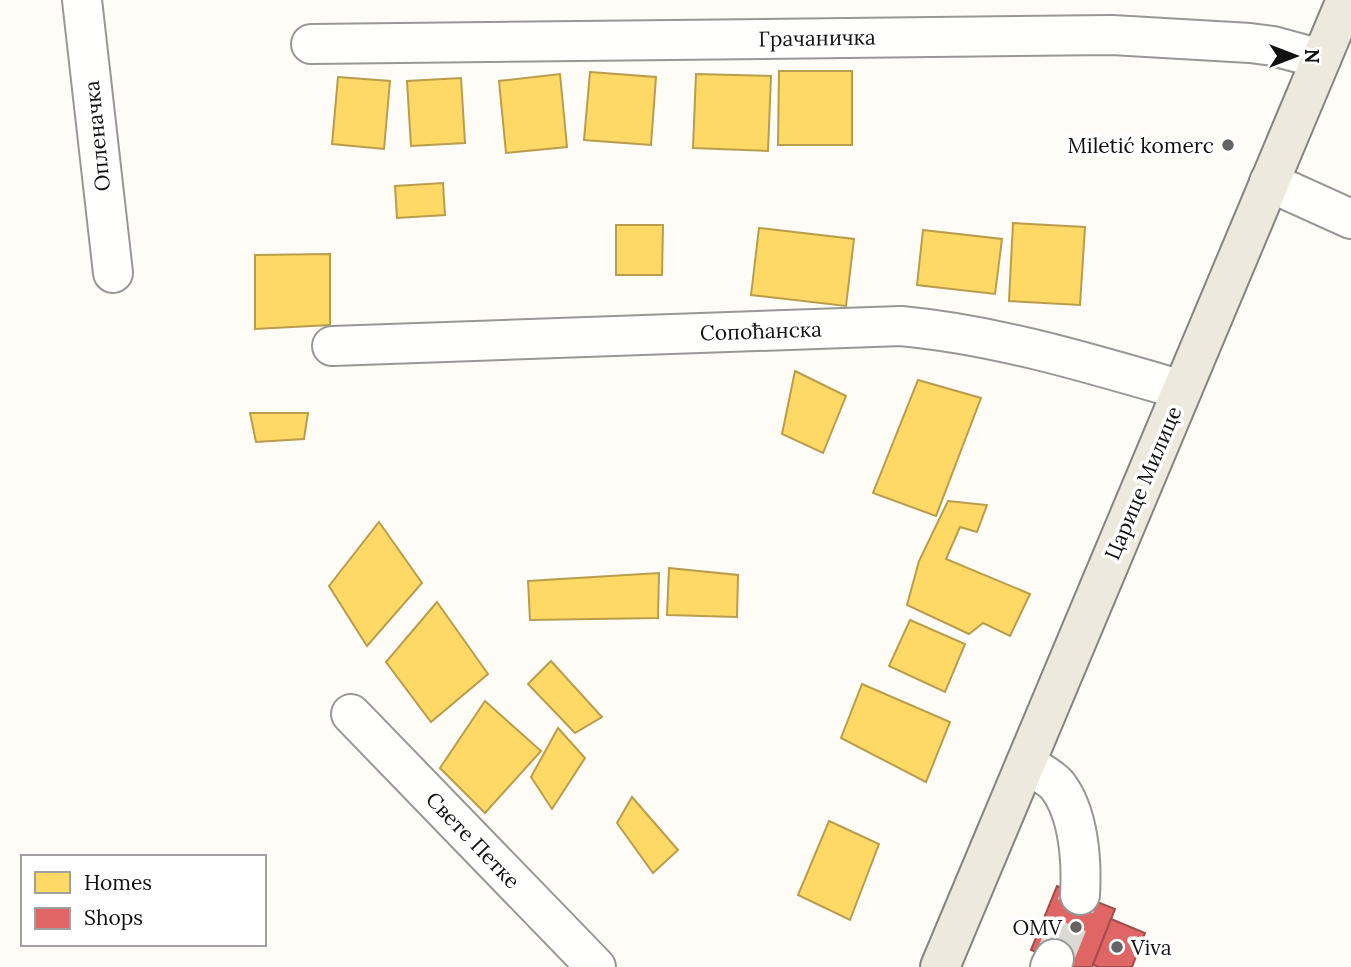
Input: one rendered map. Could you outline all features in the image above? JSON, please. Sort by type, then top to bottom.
[{"type":"main road","name":"Царице Милице","points":[[940,967],[1346,0]]},
{"type":"street","name":"Опленачка","points":[[82,0],[113,273]]},
{"type":"street","name":"Грачаничка","points":[[311,44],[1112,35],[1250,43],[1273,46],[1321,59]]},
{"type":"street","points":[[1269,182],[1351,219]]},
{"type":"street","name":"Сопоћанска","points":[[332,346],[901,326],[945,331],[1045,350],[1182,390]]},
{"type":"street","name":"Свете Петке","points":[[351,714],[596,967]]},
{"type":"street","points":[[1026,763],[1055,783],[1066,800],[1076,835],[1082,875],[1080,895]]},
{"type":"building: Homes","points":[[779,71],[852,71],[852,145],[778,145]]},
{"type":"building: Homes","points":[[590,72],[656,77],[651,145],[584,140]]},
{"type":"building: Homes","points":[[560,74],[567,147],[506,153],[499,81]]},
{"type":"building: Homes","points":[[696,74],[771,76],[768,151],[693,148]]},
{"type":"building: Homes","points":[[338,77],[390,81],[384,149],[332,144]]},
{"type":"building: Homes","points":[[461,78],[465,143],[411,146],[407,81]]},
{"type":"building: Homes","points":[[443,183],[445,215],[397,218],[395,186]]},
{"type":"building: Homes","points":[[1013,223],[1085,227],[1080,305],[1009,301]]},
{"type":"building: Homes","points":[[616,225],[663,225],[662,275],[616,275]]},
{"type":"building: Homes","points":[[759,228],[854,239],[846,306],[751,295]]},
{"type":"building: Homes","points":[[923,230],[1002,239],[995,294],[917,285]]},
{"type":"building: Homes","points":[[330,254],[330,325],[255,329],[255,255]]},
{"type":"building: Homes","points":[[795,371],[846,396],[823,453],[782,434]]},
{"type":"building: Homes","points":[[918,380],[981,398],[936,516],[873,493]]},
{"type":"building: Homes","points":[[250,413],[308,413],[304,439],[256,442]]},
{"type":"building: Homes","points":[[948,501],[987,505],[977,532],[960,527],[946,559],[1030,594],[1010,636],[983,623],[969,634],[907,605],[919,561]]},
{"type":"building: Homes","points":[[379,522],[422,583],[367,646],[329,586]]},
{"type":"building: Homes","points":[[669,568],[738,575],[737,617],[667,615]]},
{"type":"building: Homes","points":[[659,573],[658,618],[530,620],[528,581]]},
{"type":"building: Homes","points":[[437,602],[488,674],[431,722],[386,662]]},
{"type":"building: Homes","points":[[910,620],[965,644],[945,692],[889,666]]},
{"type":"building: Homes","points":[[551,661],[602,717],[575,733],[528,684]]},
{"type":"building: Homes","points":[[862,684],[950,722],[926,782],[841,738]]},
{"type":"building: Homes","points":[[485,701],[541,751],[485,813],[440,768]]},
{"type":"building: Homes","points":[[558,728],[585,758],[552,809],[531,777]]},
{"type":"building: Homes","points":[[632,797],[678,850],[653,873],[617,823]]},
{"type":"building: Homes","points":[[829,821],[879,844],[850,920],[798,895]]},
{"type":"building: Shops","points":[[1057,886],[1115,909],[1092,967],[1074,967],[1031,950]]},
{"type":"building: Shops","points":[[1111,919],[1145,933],[1132,967],[1093,965]]},
{"type":"tunnel","points":[[1054,959],[1080,895]]},
{"type":"place","name":"Miletić komerc","points":[[1228,145]]},
{"type":"place","name":"OMV","points":[[1076,927]]},
{"type":"place","name":"Viva","points":[[1117,947]]}]
